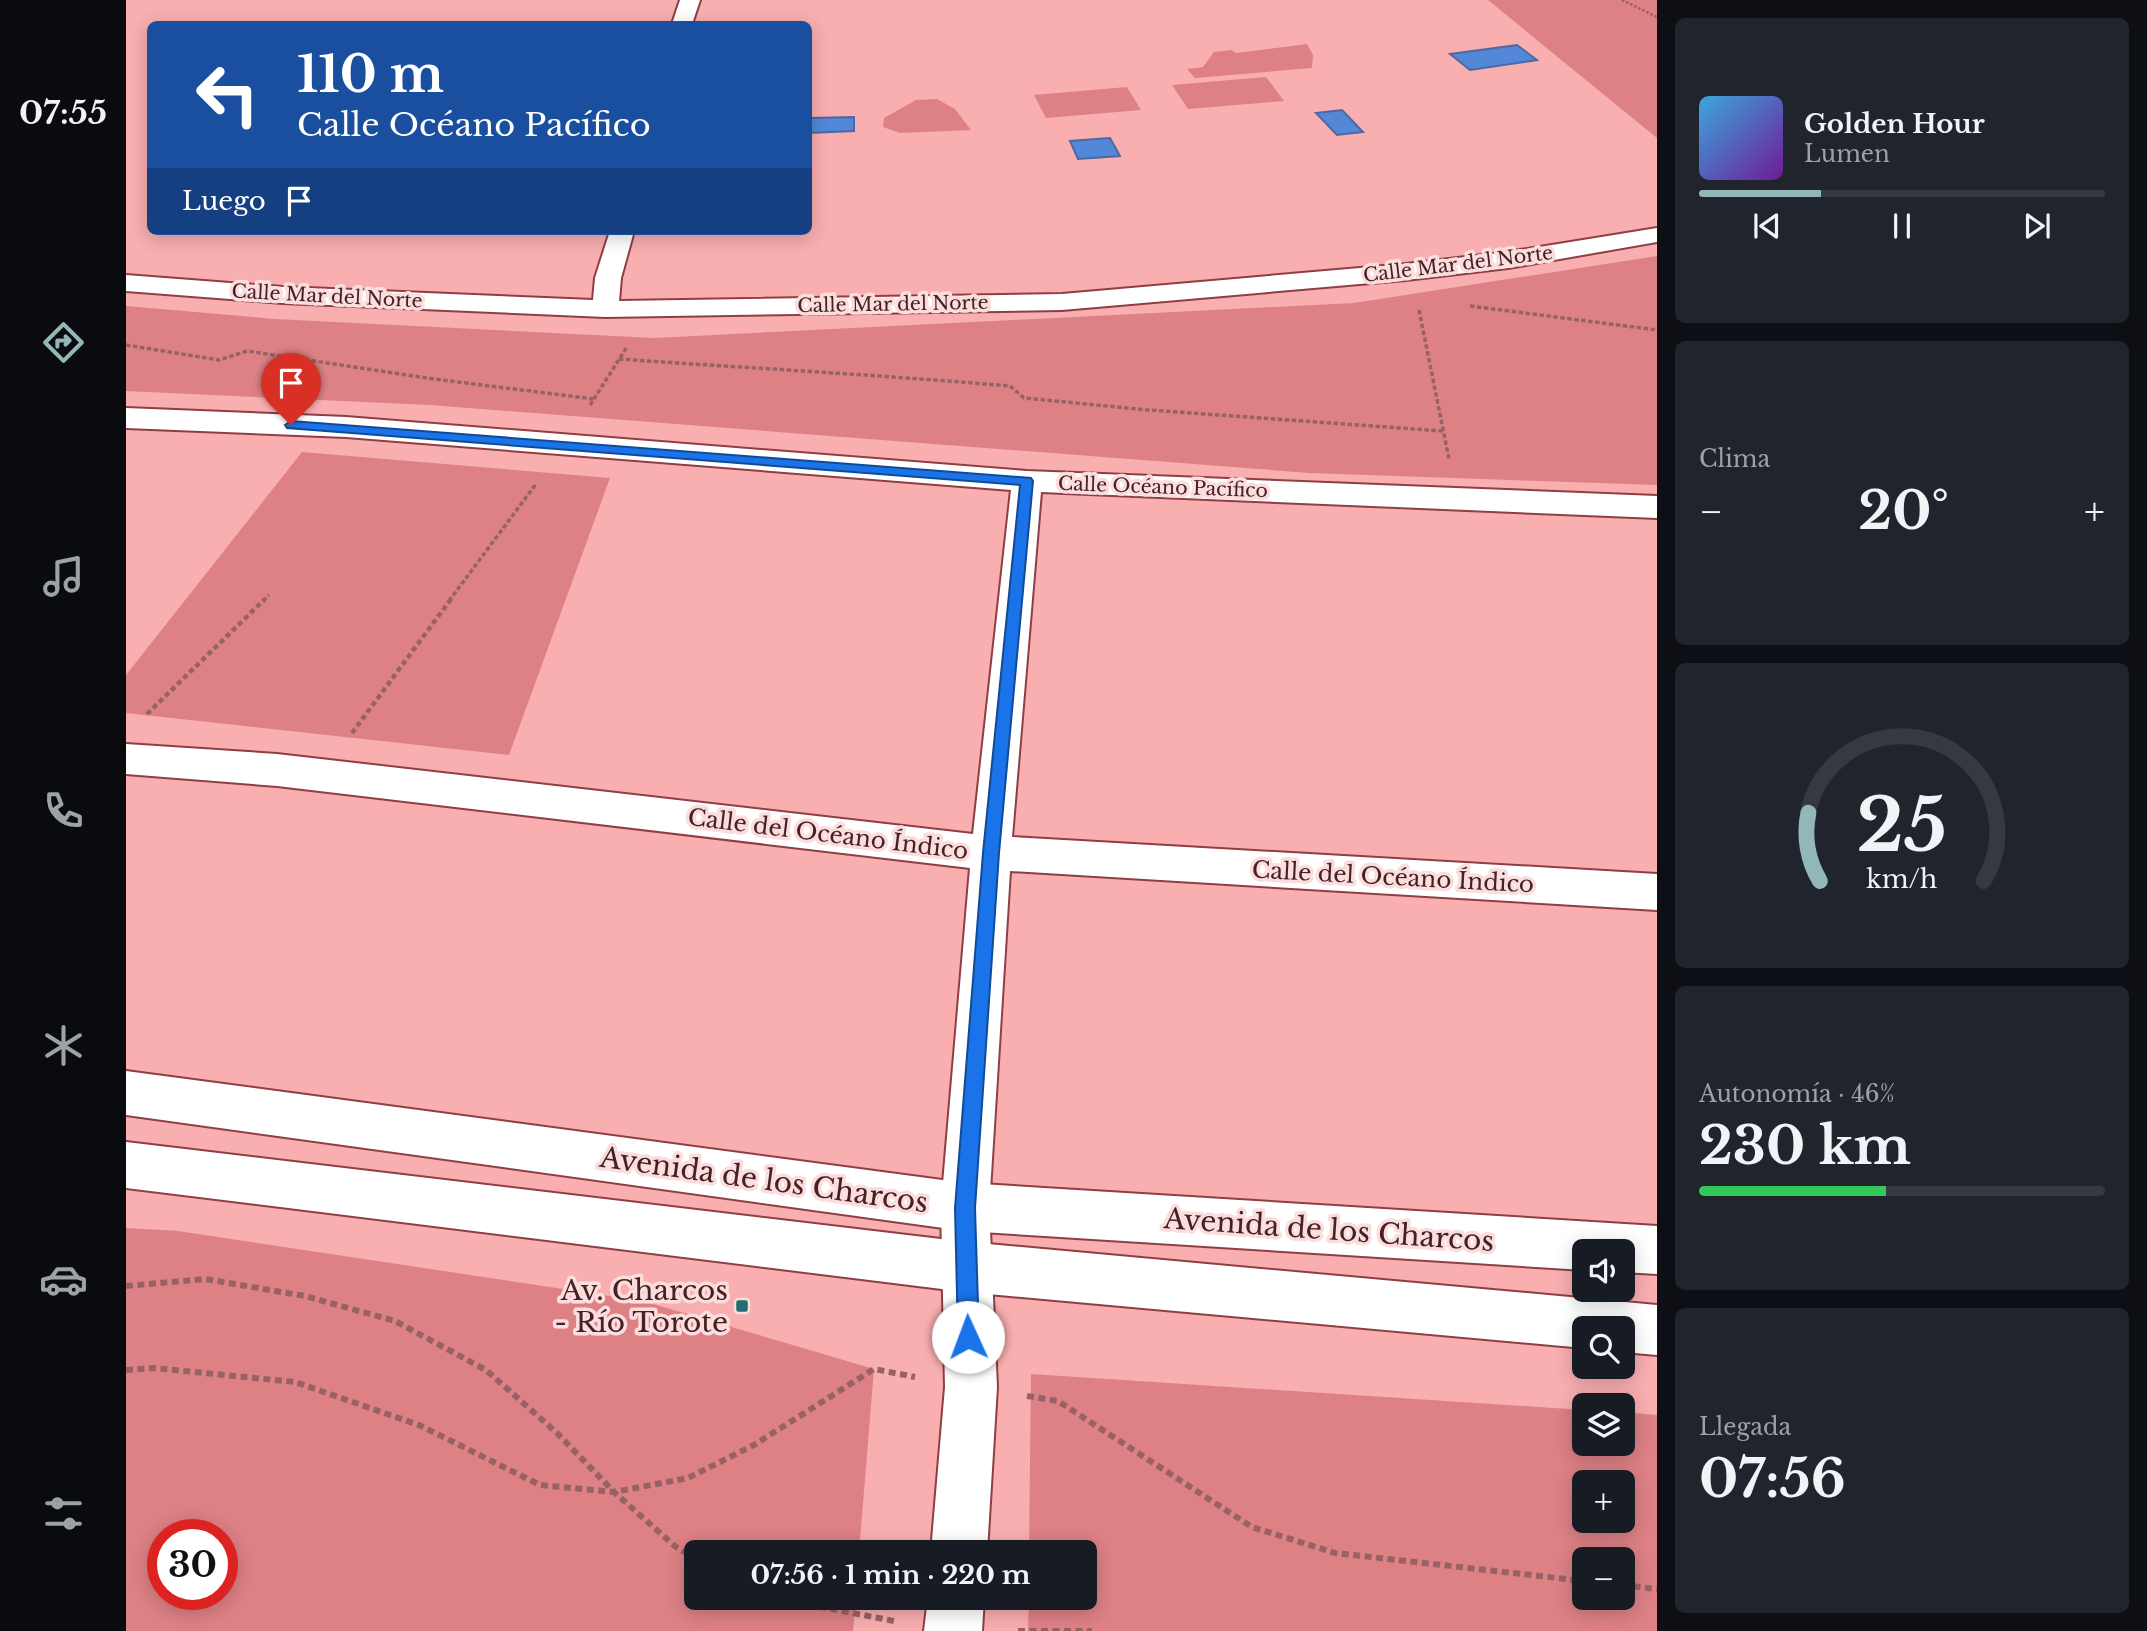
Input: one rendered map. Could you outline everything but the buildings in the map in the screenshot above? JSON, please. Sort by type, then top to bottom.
[{"type":"street","points":[[683,21],[690,0]]},
{"type":"street","points":[[605,309],[608,278],[621,235]]},
{"type":"street","name":"Calle Mar del Norte","points":[[126,283],[283,295],[605,309],[1062,302],[1406,272],[1508,260],[1657,235]]},
{"type":"street","name":"Calle Océano Pacífico","points":[[126,418],[346,428],[1027,481],[1657,507]]},
{"type":"street","points":[[960,1540],[971,1387],[965,1208],[991,853],[1027,481]]},
{"type":"street","name":"Calle del Océano Índico","points":[[126,760],[321,775],[991,853],[1657,892]]},
{"type":"street","name":"Avenida de los Charcos","points":[[126,1093],[965,1208],[1657,1250]]},
{"type":"street","points":[[126,1165],[966,1268],[1657,1330]]},
{"type":"street","points":[[929,1627],[945,1610]]},
{"type":"path","points":[[1622,0],[1657,18]]},
{"type":"path","points":[[1406,272],[1416,299],[1457,499]]},
{"type":"path","points":[[1416,299],[1657,330]]},
{"type":"path","points":[[126,345],[219,360],[247,351],[434,379],[594,399]]},
{"type":"path","points":[[321,775],[565,446],[619,359],[910,377],[1010,386],[1024,398],[1148,410],[1443,431]]},
{"type":"path","points":[[145,716],[269,595]]},
{"type":"path","points":[[126,1286],[205,1279],[305,1296],[395,1321],[486,1370],[557,1433],[614,1492],[684,1552]]},
{"type":"path","points":[[126,1370],[154,1368],[295,1382],[419,1425],[540,1485],[614,1492],[688,1478],[754,1445],[874,1369],[1058,1401],[1126,1443],[1252,1528],[1335,1553],[1572,1580]]},
{"type":"path","points":[[1635,1587],[1657,1589]]},
{"type":"path","points":[[838,1610],[929,1627]]},
{"type":"path","points":[[1018,1631],[1092,1631]]},
{"type":"shaded area","points":[[1488,0],[1657,0],[1657,138]]},
{"type":"shaded area","points":[[1307,44],[1313,55],[1312,68],[1195,78],[1187,69],[1203,67],[1214,52],[1232,50],[1236,53]]},
{"type":"shaded area","points":[[1266,77],[1284,101],[1188,109],[1172,85]]},
{"type":"shaded area","points":[[1127,87],[1141,110],[1046,118],[1034,95]]},
{"type":"shaded area","points":[[937,99],[955,109],[971,130],[900,133],[883,127],[884,118],[916,100]]},
{"type":"shaded area","points":[[1657,256],[1657,485],[1310,473],[430,405],[126,391],[126,306],[275,319],[654,338],[1354,303]]},
{"type":"shaded area","points":[[302,452],[610,478],[509,755],[126,713],[126,675]]},
{"type":"shaded area","points":[[126,1228],[178,1231],[643,1301],[874,1369],[860,1540],[684,1540],[684,1610],[855,1610],[853,1631],[126,1631]]},
{"type":"shaded area","points":[[1031,1374],[1572,1409],[1572,1456],[1635,1456],[1635,1413],[1657,1415],[1657,1631],[1028,1631],[1029,1610],[1097,1610],[1097,1540],[1029,1540]]},
{"type":"water","points":[[1517,45],[1537,60],[1470,70],[1450,54]]},
{"type":"water","points":[[1342,110],[1363,132],[1337,135],[1316,113]]},
{"type":"water","points":[[854,117],[854,131],[812,133],[812,118]]},
{"type":"water","points":[[1110,138],[1120,156],[1078,159],[1070,141]]},
{"type":"place","name":"Av. Charcos - Río Torote","points":[[742,1306]]},
{"type":"route","points":[[291,425],[1027,481],[991,853],[965,1208],[968,1337]]}]
